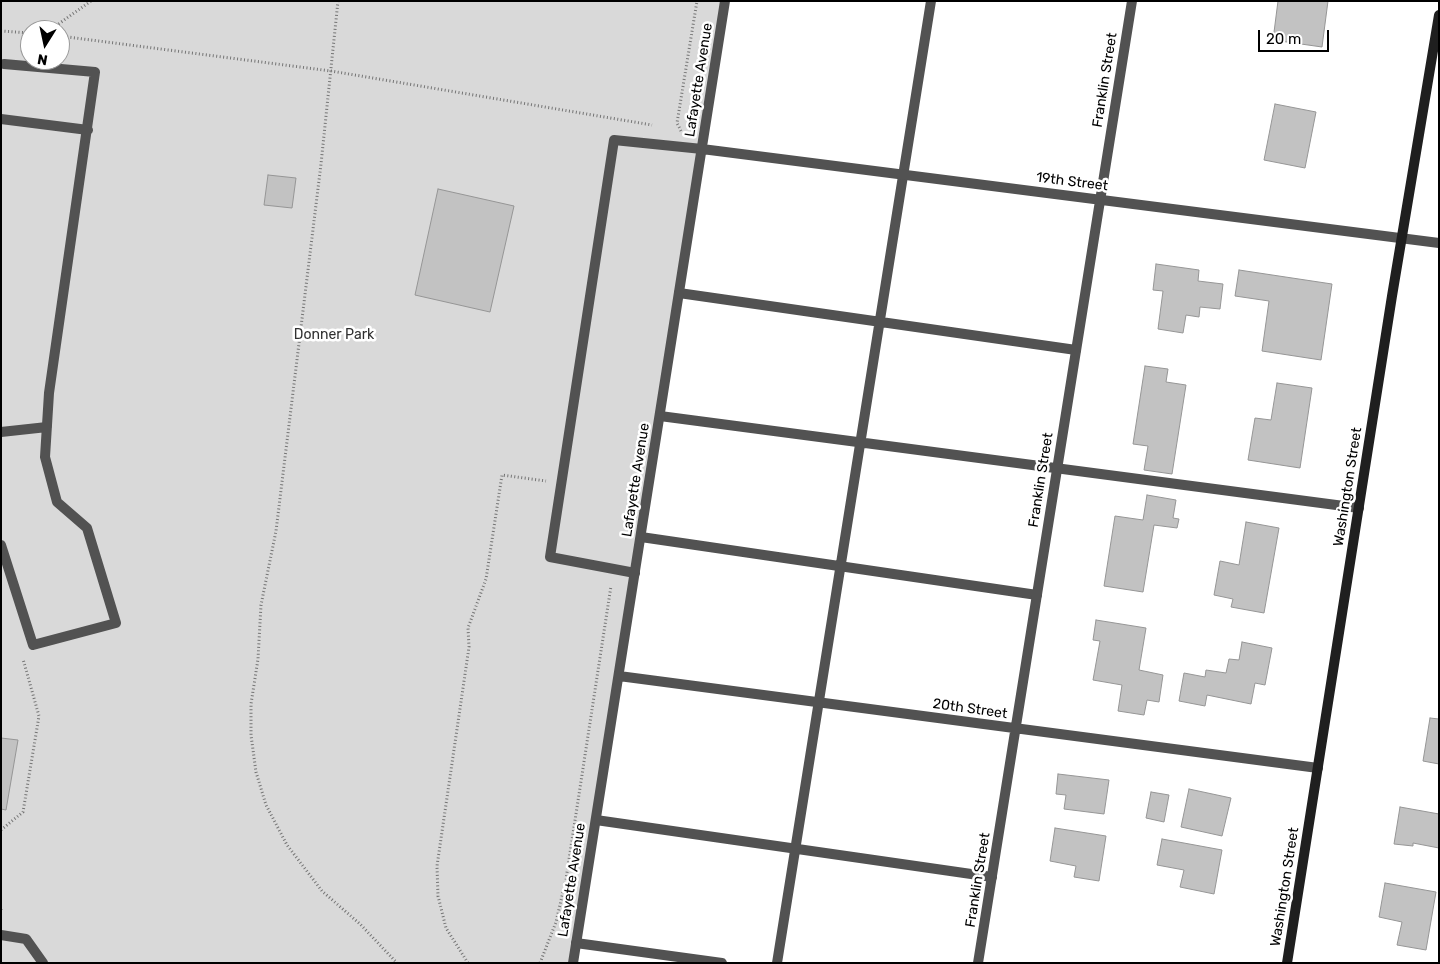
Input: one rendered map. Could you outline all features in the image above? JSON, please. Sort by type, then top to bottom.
[{"type":"main road","name":"Washington Street","points":[[1287,963],[1401,238],[1439,15]]},
{"type":"street","name":"Lafayette Avenue","points":[[573,963],[725,1]]},
{"type":"street","points":[[777,963],[931,1]]},
{"type":"street","name":"Franklin Street","points":[[978,963],[1132,1]]},
{"type":"street","points":[[1,545],[33,645],[116,624],[86,528],[57,502],[45,457],[49,393],[95,72],[4,64]]},
{"type":"street","points":[[1,119],[88,130]]},
{"type":"street","name":"19th Street","points":[[562,484],[614,140],[903,174],[1439,243]]},
{"type":"street","points":[[679,292],[879,323],[1076,350]]},
{"type":"street","points":[[660,416],[860,444],[1358,508]]},
{"type":"street","points":[[1,432],[47,427]]},
{"type":"street","points":[[562,484],[550,557],[635,573]]},
{"type":"street","points":[[641,537],[1037,595]]},
{"type":"street","name":"20th Street","points":[[619,676],[1318,768]]},
{"type":"street","points":[[596,820],[992,877]]},
{"type":"street","points":[[1,935],[26,939],[43,963]]},
{"type":"street","points":[[576,943],[722,963]]},
{"type":"path","points":[[64,20],[91,1]]},
{"type":"path","points":[[338,1],[276,531],[261,605],[251,735],[256,772],[266,805],[287,845],[322,890],[360,924],[397,963]]},
{"type":"path","points":[[680,130],[677,123],[697,1]]},
{"type":"path","points":[[1,30],[20,32]]},
{"type":"path","points":[[70,37],[331,71],[661,126]]},
{"type":"path","points":[[671,128],[704,134]]},
{"type":"path","points":[[468,963],[446,928],[438,896],[437,866],[469,647],[468,628],[486,579],[502,475],[562,484]]},
{"type":"path","points":[[1,830],[22,812],[39,716],[20,650]]},
{"type":"green space","name":"Donner Park","points":[[1,1],[725,1],[572,963],[1,963]]},
{"type":"building","points":[[1278,1],[1328,1],[1322,47],[1273,40]]},
{"type":"building","points":[[1275,104],[1316,112],[1305,168],[1264,160]]},
{"type":"building","points":[[268,175],[296,178],[292,208],[264,205]]},
{"type":"building","points":[[438,189],[514,206],[490,312],[415,295]]},
{"type":"building","points":[[1156,264],[1199,270],[1198,281],[1223,284],[1220,309],[1200,307],[1199,317],[1186,315],[1183,333],[1158,329],[1163,291],[1153,290]]},
{"type":"building","points":[[1239,270],[1332,284],[1321,360],[1262,351],[1269,301],[1235,296]]},
{"type":"building","points":[[1145,366],[1168,369],[1166,382],[1186,385],[1172,474],[1144,470],[1148,446],[1133,444]]},
{"type":"building","points":[[1277,383],[1312,388],[1300,468],[1248,460],[1255,418],[1271,420]]},
{"type":"building","points":[[1147,495],[1176,500],[1173,518],[1179,519],[1177,528],[1154,525],[1143,592],[1104,586],[1115,516],[1143,520]]},
{"type":"building","points":[[1246,522],[1279,528],[1264,613],[1231,607],[1233,599],[1214,595],[1220,561],[1239,565]]},
{"type":"building","points":[[1096,620],[1146,628],[1139,670],[1163,675],[1159,702],[1147,700],[1144,715],[1118,711],[1122,685],[1093,680],[1100,641],[1093,640]]},
{"type":"building","points":[[1242,642],[1272,648],[1265,685],[1255,683],[1251,704],[1207,695],[1205,706],[1179,701],[1184,673],[1205,677],[1206,670],[1226,673],[1229,659],[1239,660]]},
{"type":"building","points":[[1430,718],[1439,719],[1439,764],[1423,761]]},
{"type":"building","points":[[1,738],[18,740],[6,810],[1,809]]},
{"type":"building","points":[[1058,774],[1109,780],[1104,814],[1064,809],[1066,795],[1056,794]]},
{"type":"building","points":[[1189,789],[1231,798],[1222,836],[1181,827]]},
{"type":"building","points":[[1151,792],[1169,795],[1164,822],[1146,818]]},
{"type":"building","points":[[1400,807],[1439,814],[1439,848],[1413,843],[1413,846],[1394,844]]},
{"type":"building","points":[[1055,828],[1106,836],[1099,881],[1074,877],[1076,866],[1050,861]]},
{"type":"building","points":[[1162,839],[1222,850],[1214,894],[1180,887],[1184,870],[1157,865]]},
{"type":"building","points":[[1385,883],[1436,892],[1426,950],[1397,945],[1402,922],[1379,917]]}]
